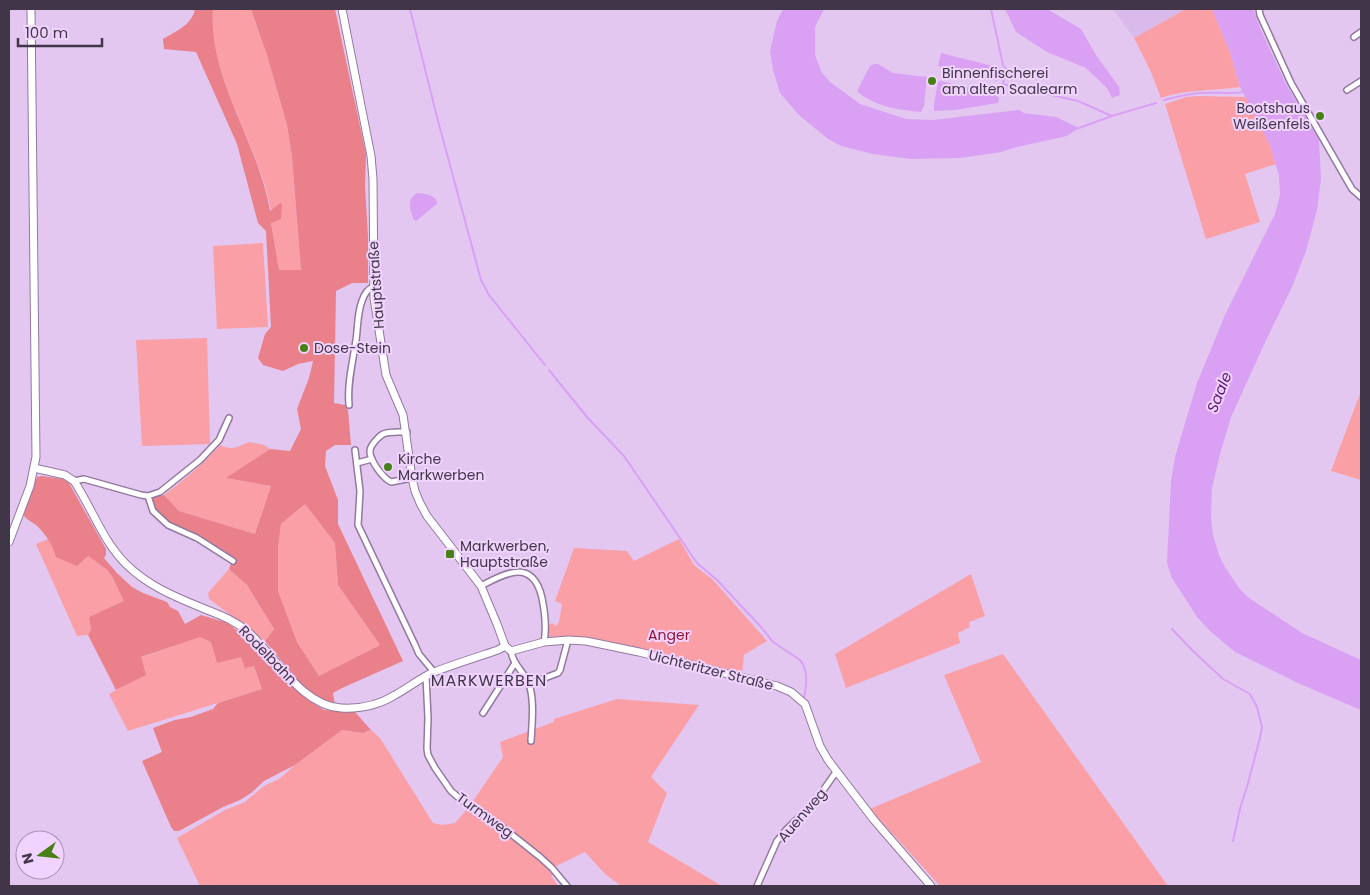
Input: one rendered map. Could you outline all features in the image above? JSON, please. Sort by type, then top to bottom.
[{"type":"main road","points":[[9,542],[30,486],[36,449],[31,9]]},
{"type":"main road","name":"Hauptstraße","points":[[342,9],[372,166],[373,287],[381,347],[386,374],[401,408],[412,478],[420,503],[427,516],[481,586],[508,648]]},
{"type":"main road","points":[[34,468],[65,475],[74,481]]},
{"type":"main road","name":"Rodelbahn","points":[[74,481],[106,538],[126,564],[149,583],[164,592],[232,620],[247,631],[264,648],[296,685],[316,701],[326,705],[340,708],[368,706],[396,695],[434,672],[508,648]]},
{"type":"main road","name":"Uichteritzer Straße","points":[[508,648],[544,642],[586,641],[777,686],[791,692],[807,707],[820,746],[836,772],[874,820],[931,886]]},
{"type":"street","points":[[1259,9],[1260,16],[1291,83],[1352,189],[1361,197]]},
{"type":"street","points":[[1354,37],[1361,32]]},
{"type":"street","points":[[1347,90],[1361,81]]},
{"type":"street","points":[[349,405],[348,392],[358,315],[361,302],[370,287],[373,287]]},
{"type":"street","points":[[74,481],[84,480],[148,496],[160,492],[208,452],[219,440],[229,418]]},
{"type":"street","points":[[406,432],[383,434],[371,447],[372,460],[386,479],[391,482],[412,478]]},
{"type":"street","points":[[355,450],[360,491],[358,525],[419,654],[434,672]]},
{"type":"street","points":[[357,463],[372,460]]},
{"type":"street","points":[[148,496],[153,511],[168,525],[198,538],[233,562]]},
{"type":"street","points":[[481,586],[506,574],[516,572],[530,575],[536,582],[543,605],[546,630],[544,642]]},
{"type":"street","points":[[529,684],[558,673],[568,640]]},
{"type":"street","points":[[508,648],[515,663],[529,684],[532,704],[531,741]]},
{"type":"street","points":[[483,714],[515,663]]},
{"type":"street","name":"Turmweg","points":[[426,676],[427,749],[435,768],[451,791],[534,852],[552,868],[565,884]]},
{"type":"street","name":"Auenweg","points":[[757,886],[777,841],[815,802],[836,772]]},
{"type":"shaded area","points":[[195,9],[213,9],[218,61],[256,161],[270,211],[282,203],[281,219],[271,223],[279,270],[301,270],[292,157],[287,125],[267,55],[251,9],[335,9],[366,154],[368,283],[352,283],[336,291],[334,403],[345,405],[348,410],[351,445],[335,445],[326,451],[325,466],[338,500],[338,524],[403,661],[333,693],[335,705],[321,700],[302,686],[265,641],[274,629],[247,585],[229,569],[232,561],[201,540],[168,524],[158,514],[151,498],[164,495],[179,511],[255,534],[271,486],[226,478],[270,449],[290,451],[301,429],[297,409],[309,378],[313,361],[298,364],[283,371],[263,365],[258,358],[265,334],[271,327],[266,231],[258,223],[237,144],[196,52],[164,49],[163,39],[183,27],[193,15]],"holes":[[[305,504],[335,543],[338,585],[380,645],[319,676],[297,642],[278,591],[278,548],[281,524]]]},
{"type":"shaded area","points":[[1113,9],[1186,9],[1134,38]]},
{"type":"shaded area","points":[[37,477],[63,479],[69,483],[106,549],[104,558],[132,587],[167,602],[170,607],[178,611],[185,624],[201,615],[228,623],[258,647],[294,688],[307,699],[324,710],[355,712],[371,730],[362,733],[342,730],[295,765],[264,781],[240,800],[179,831],[174,831],[142,761],[162,752],[153,728],[175,720],[191,717],[213,709],[218,703],[262,689],[254,666],[245,668],[241,657],[217,663],[211,642],[200,637],[141,657],[146,675],[116,690],[88,635],[91,630],[89,617],[124,601],[112,576],[106,569],[88,556],[77,566],[56,557],[45,535],[24,516],[23,514],[34,483]]},
{"type":"green space","points":[[213,9],[251,9],[267,55],[287,125],[292,157],[301,270],[279,270],[271,223],[279,204],[271,211],[256,161],[226,86],[218,61]]},
{"type":"green space","points":[[1186,9],[1212,9],[1230,52],[1240,87],[1191,92],[1161,98],[1134,38]]},
{"type":"green space","points":[[1186,97],[1246,97],[1270,145],[1276,164],[1245,174],[1260,222],[1206,239],[1165,104]]},
{"type":"green space","points":[[263,243],[268,327],[217,329],[213,246]]},
{"type":"green space","points":[[207,338],[210,444],[142,446],[136,340]]},
{"type":"green space","points":[[1361,391],[1361,480],[1331,471]]},
{"type":"green space","points":[[249,442],[264,445],[270,449],[227,478],[271,486],[255,534],[179,511],[164,495],[220,445],[231,448]]},
{"type":"green space","points":[[305,504],[335,543],[338,585],[380,645],[319,676],[297,642],[278,591],[278,548],[281,524]]},
{"type":"green space","points":[[48,539],[57,557],[88,556],[106,569],[112,576],[125,601],[89,617],[91,630],[88,635],[77,636],[36,544]]},
{"type":"green space","name":"Anger","points":[[679,539],[694,565],[713,580],[767,641],[744,655],[742,673],[608,641],[568,636],[548,637],[548,626],[552,623],[556,626],[559,622],[562,604],[555,601],[574,548],[627,551],[634,561]]},
{"type":"green space","points":[[229,569],[247,585],[274,629],[265,641],[209,599],[208,593]]},
{"type":"green space","points":[[971,574],[985,616],[969,622],[970,627],[958,633],[960,643],[846,688],[835,654]]},
{"type":"green space","points":[[201,636],[242,657],[254,666],[262,689],[128,731],[109,694],[145,675],[140,658]]},
{"type":"green space","points":[[1003,654],[1168,886],[940,886],[870,809],[981,762],[944,675]]},
{"type":"green space","points":[[617,699],[699,705],[651,777],[667,793],[648,842],[722,886],[621,886],[605,874],[585,852],[552,868],[552,877],[558,886],[200,886],[177,838],[225,810],[245,802],[264,786],[279,779],[342,730],[361,733],[371,730],[380,738],[433,823],[442,825],[455,823],[469,807],[503,757],[500,742],[554,722],[554,719]]},
{"type":"water","points":[[783,9],[824,9],[815,27],[815,55],[822,73],[830,82],[860,104],[906,119],[933,120],[1019,110],[1024,113],[1056,117],[1079,128],[1067,136],[1001,152],[960,158],[911,159],[873,154],[841,146],[828,139],[799,115],[780,93],[770,51],[777,21]]},
{"type":"water","points":[[1005,9],[1047,9],[1081,29],[1096,55],[1119,87],[1120,95],[1112,98],[1107,88],[1086,68],[1047,52],[1016,32]]},
{"type":"water","name":"Saale","points":[[1212,9],[1253,9],[1286,84],[1319,140],[1321,179],[1317,210],[1306,251],[1292,287],[1231,417],[1212,488],[1211,518],[1213,535],[1225,567],[1239,588],[1249,598],[1302,633],[1361,660],[1361,710],[1300,684],[1235,652],[1197,617],[1172,578],[1167,563],[1171,481],[1175,457],[1197,383],[1225,315],[1275,214],[1280,195],[1279,176],[1270,145],[1240,87],[1230,52]]},
{"type":"water","points":[[941,53],[1001,68],[997,81],[938,66]]},
{"type":"water","points":[[878,64],[893,73],[927,77],[924,106],[921,112],[878,104],[857,91],[870,66]]},
{"type":"water","points":[[941,81],[995,94],[999,98],[998,103],[955,110],[934,111],[938,82]]},
{"type":"water","points":[[417,193],[431,196],[436,199],[437,204],[416,221],[410,209],[410,202]]},
{"type":"waterway","points":[[410,9],[481,280],[489,295],[545,365]]},
{"type":"waterway","points":[[991,9],[1003,65],[1006,69],[1003,84],[1010,86]]},
{"type":"waterway","points":[[1016,87],[1078,101],[1112,116]]},
{"type":"waterway","points":[[1164,100],[1195,93],[1244,92]]},
{"type":"waterway","points":[[1079,128],[1156,103]]},
{"type":"waterway","points":[[549,370],[587,417],[624,456],[697,563],[717,580],[773,642],[800,660],[803,664],[806,678],[804,697]]},
{"type":"waterway","points":[[1172,629],[1223,679],[1250,694],[1257,707],[1262,727],[1233,841]]},
{"type":"place","name":"Binnenfischerei am alten Saalearm","points":[[932,81]]},
{"type":"place","name":"Bootshaus Weißenfels","points":[[1320,116]]},
{"type":"place","name":"Dose-Stein","points":[[304,348]]},
{"type":"place","name":"Kirche Markwerben","points":[[388,467]]},
{"type":"place","name":"Markwerben, Hauptstraße","points":[[450,554]]},
{"type":"district","name":"MARKWERBEN","points":[[489,680]]}]
